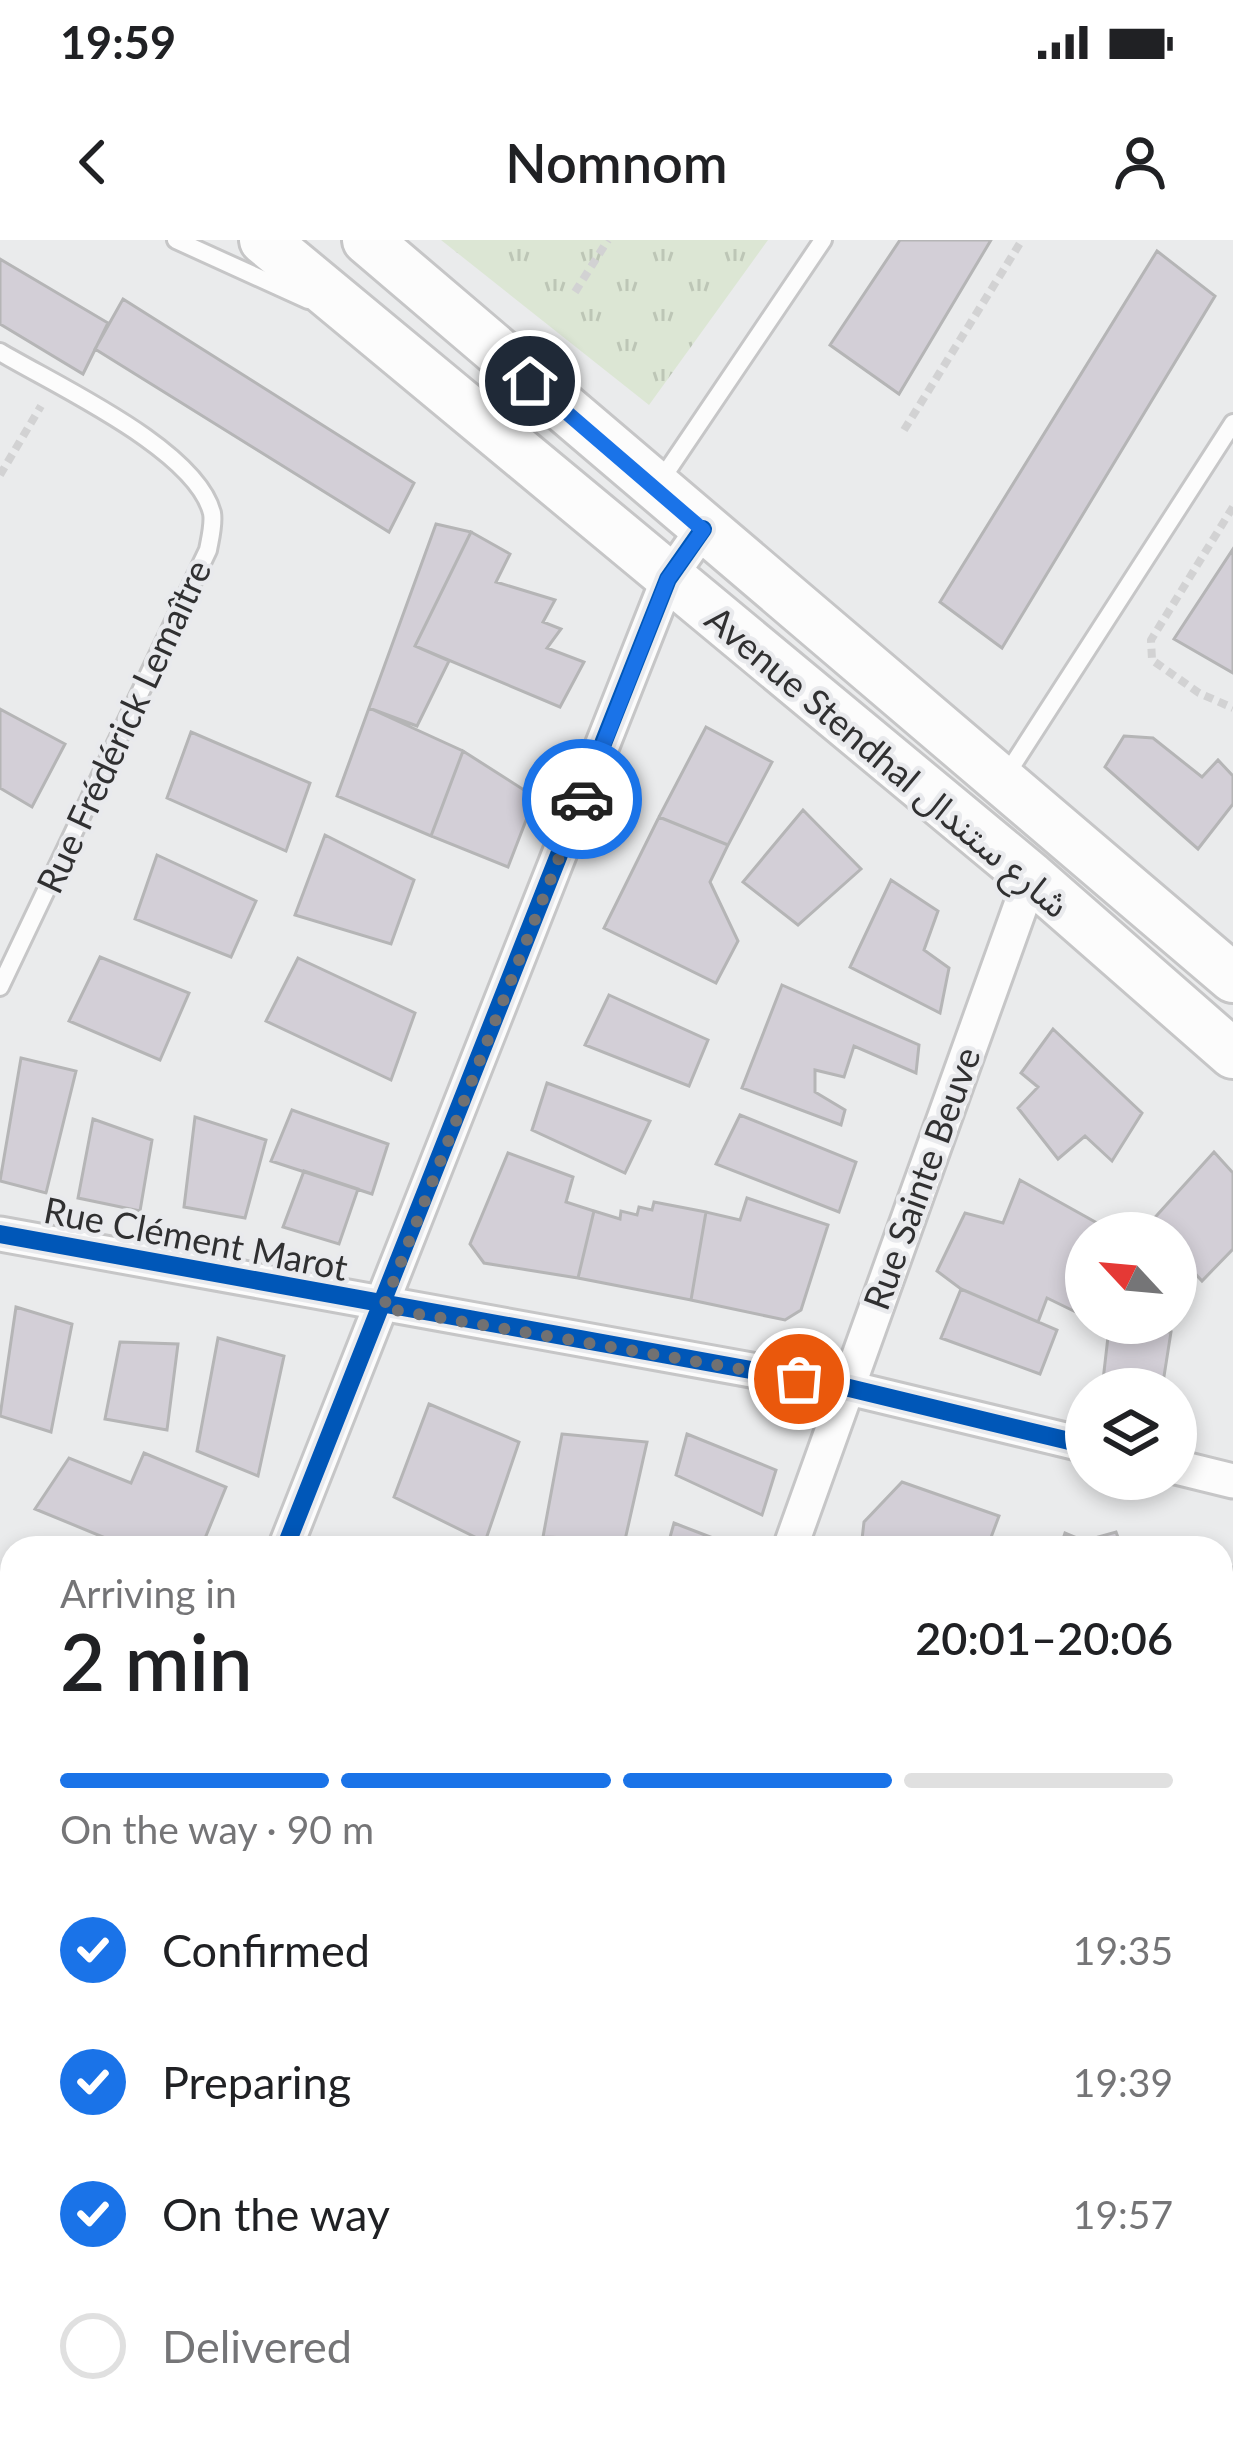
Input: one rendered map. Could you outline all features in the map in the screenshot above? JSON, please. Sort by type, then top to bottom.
[{"type":"main road","name":"Avenue Stendhal شارع ستندال","points":[[264,240],[1031,877],[1233,1054]]},
{"type":"main road","name":"Avenue Stendhal شارع ستندال","points":[[368,240],[655,490],[1233,978]]},
{"type":"street","points":[[290,1536],[668,579],[703,530]]},
{"type":"street","name":"Rue Sainte Beuve","points":[[794,1536],[1031,877]]},
{"type":"street","name":"Rue Clément Marot","points":[[0,1234],[383,1308],[845,1387],[1065,1440]]},
{"type":"street","points":[[1197,1472],[1233,1481]]},
{"type":"lane","points":[[176,240],[364,326]]},
{"type":"lane","points":[[655,490],[823,240]]},
{"type":"lane","name":"Rue Frédérick Lemaître","points":[[0,352],[136,433],[197,482],[213,516],[208,550],[0,987]]},
{"type":"lane","points":[[1002,781],[1233,422]]},
{"type":"path","points":[[575,292],[608,240]]},
{"type":"path","points":[[904,430],[1022,240]]},
{"type":"path","points":[[0,475],[54,384]]},
{"type":"path","points":[[1233,507],[1151,640],[1152,660],[1199,693],[1233,708]]},
{"type":"green space","points":[[441,240],[768,240],[649,405]]},
{"type":"building","points":[[900,240],[991,240],[899,394],[830,345]]},
{"type":"building","points":[[1157,251],[1215,296],[1002,648],[940,602]]},
{"type":"building","points":[[0,259],[108,323],[83,374],[0,324]]},
{"type":"building","points":[[123,299],[414,483],[389,532],[95,349]]},
{"type":"building","points":[[436,524],[471,532],[415,646],[449,661],[417,726],[369,708]]},
{"type":"building","points":[[471,532],[510,554],[496,582],[555,600],[543,622],[561,629],[547,648],[584,662],[560,707],[415,646]]},
{"type":"building","points":[[1233,549],[1233,673],[1174,639]]},
{"type":"building","points":[[369,708],[463,751],[431,836],[337,796]]},
{"type":"building","points":[[0,709],[65,744],[32,807],[0,788]]},
{"type":"building","points":[[706,727],[772,762],[728,845],[659,817]]},
{"type":"building","points":[[191,732],[310,783],[286,851],[167,798]]},
{"type":"building","points":[[1124,736],[1153,738],[1202,777],[1218,760],[1233,776],[1233,804],[1198,849],[1105,767]]},
{"type":"building","points":[[463,751],[535,797],[508,867],[431,836]]},
{"type":"building","points":[[803,810],[861,869],[798,925],[743,882]]},
{"type":"building","points":[[659,817],[728,845],[710,882],[738,941],[716,983],[604,928]]},
{"type":"building","points":[[325,835],[414,880],[391,944],[295,915]]},
{"type":"building","points":[[157,855],[256,901],[231,957],[135,919]]},
{"type":"building","points":[[891,880],[938,911],[924,950],[949,968],[940,1013],[850,967]]},
{"type":"building","points":[[100,957],[189,993],[160,1060],[69,1021]]},
{"type":"building","points":[[298,958],[415,1013],[391,1080],[266,1021]]},
{"type":"building","points":[[782,985],[919,1045],[916,1073],[854,1046],[844,1077],[815,1070],[815,1092],[845,1110],[841,1125],[742,1088]]},
{"type":"building","points":[[609,995],[708,1040],[689,1086],[585,1045]]},
{"type":"building","points":[[1053,1029],[1142,1113],[1112,1161],[1085,1136],[1058,1159],[1018,1108],[1038,1087],[1021,1073]]},
{"type":"building","points":[[21,1058],[76,1071],[46,1193],[0,1181]]},
{"type":"building","points":[[547,1083],[650,1121],[625,1173],[532,1130]]},
{"type":"building","points":[[292,1110],[388,1144],[372,1194],[271,1161]]},
{"type":"building","points":[[740,1115],[856,1162],[839,1212],[716,1164]]},
{"type":"building","points":[[195,1117],[266,1140],[245,1218],[184,1207]]},
{"type":"building","points":[[93,1119],[152,1140],[140,1211],[78,1198]]},
{"type":"building","points":[[1214,1152],[1233,1173],[1233,1249],[1202,1281],[1197,1276],[1197,1212],[1160,1212]]},
{"type":"building","points":[[508,1153],[573,1177],[566,1202],[594,1211],[578,1278],[484,1263],[470,1244]]},
{"type":"building","points":[[304,1171],[358,1189],[339,1244],[283,1227]]},
{"type":"building","points":[[1020,1180],[1077,1212],[1065,1212],[1065,1307],[1047,1298],[1038,1322],[961,1289],[937,1271],[965,1213],[1003,1223]]},
{"type":"building","points":[[747,1198],[828,1225],[801,1310],[785,1320],[691,1300],[706,1212],[740,1220]]},
{"type":"building","points":[[654,1202],[706,1212],[691,1300],[578,1278],[594,1211],[620,1219],[621,1211],[637,1215],[639,1207],[652,1210]]},
{"type":"building","points":[[961,1289],[1057,1330],[1040,1374],[941,1338]]},
{"type":"building","points":[[16,1307],[72,1324],[51,1432],[0,1416]]},
{"type":"building","points":[[218,1338],[284,1356],[258,1476],[197,1451]]},
{"type":"building","points":[[120,1342],[178,1344],[167,1430],[105,1419]]},
{"type":"building","points":[[1107,1344],[1169,1344],[1165,1368],[1104,1368]]},
{"type":"building","points":[[429,1404],[519,1442],[487,1536],[473,1536],[394,1497]]},
{"type":"building","points":[[562,1434],[647,1442],[626,1536],[543,1536]]},
{"type":"building","points":[[687,1434],[776,1470],[762,1515],[676,1475]]},
{"type":"building","points":[[144,1453],[226,1487],[206,1536],[101,1536],[35,1509],[69,1458],[131,1483]]},
{"type":"building","points":[[902,1482],[999,1516],[992,1536],[862,1536],[864,1522]]},
{"type":"building","points":[[674,1523],[708,1536],[670,1536]]},
{"type":"cycle path","points":[[290,1536],[668,579],[703,529]]},
{"type":"cycle path","points":[[0,1234],[845,1387],[1065,1440]]},
{"type":"way so far","points":[[582,799],[383,1308],[799,1379]]},
{"type":"route","points":[[530,381],[703,530],[668,579],[582,799]]}]
